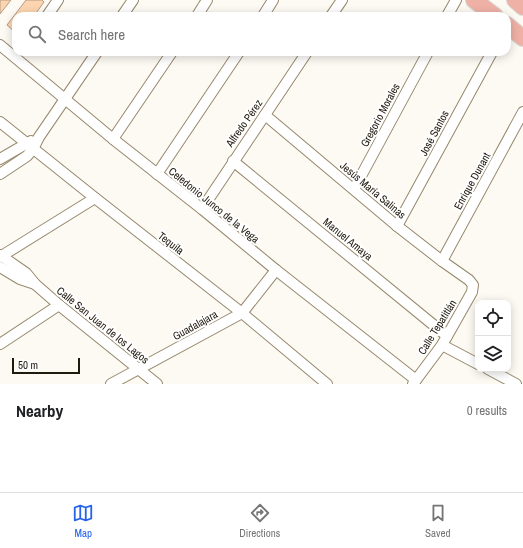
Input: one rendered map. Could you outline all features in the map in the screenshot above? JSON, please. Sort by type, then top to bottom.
[{"type":"main road","points":[[474,0],[490,12]]},
{"type":"main road","points":[[515,0],[523,7]]},
{"type":"main road","points":[[511,28],[523,38]]},
{"type":"street","points":[[50,12],[58,0]]},
{"type":"street","points":[[125,12],[133,0]]},
{"type":"street","points":[[199,12],[208,0]]},
{"type":"street","points":[[265,12],[273,0]]},
{"type":"street","points":[[334,12],[342,0]]},
{"type":"street","points":[[449,12],[456,0]]},
{"type":"street","name":"Celedonio Junco de la Vega","points":[[0,45],[12,52]]},
{"type":"street","name":"Celedonio Junco de la Vega","points":[[20,56],[65,99],[112,139],[202,209],[414,382]]},
{"type":"street","points":[[0,174],[27,156],[30,146],[38,137],[94,56]]},
{"type":"street","points":[[112,139],[169,56]]},
{"type":"street","points":[[157,174],[236,56]]},
{"type":"street","name":"Alfredo Pérez","points":[[202,209],[304,56]]},
{"type":"street","name":"Gregorio Morales","points":[[354,189],[426,56]]},
{"type":"street","name":"José Santos","points":[[398,226],[490,56]]},
{"type":"street","name":"Enrique Dunant","points":[[442,261],[523,112]]},
{"type":"street","name":"Jesús María Salinas","points":[[265,115],[398,226],[442,261],[469,280]]},
{"type":"street","name":"Tequila","points":[[0,122],[242,313],[327,384]]},
{"type":"street","points":[[0,159],[30,146]]},
{"type":"street","name":"Manuel Amaya","points":[[233,161],[445,341],[475,362]]},
{"type":"street","points":[[0,256],[95,198]]},
{"type":"street","name":"Calle San Juan de los Lagos","points":[[0,256],[26,274],[59,305],[157,384]]},
{"type":"street","name":"Calle San Juan de los Lagos","points":[[0,267],[20,279],[35,284]]},
{"type":"street","name":"Guadalajara","points":[[111,384],[242,313],[276,270]]},
{"type":"street","name":"Calle Tepatitlán","points":[[414,382],[445,341],[472,292],[473,285],[469,280]]},
{"type":"street","points":[[0,344],[59,305]]},
{"type":"street","points":[[494,372],[516,384]]},
{"type":"building","points":[[0,0],[11,0],[0,14]]},
{"type":"building","points":[[26,0],[42,0],[44,2],[37,12],[17,12]]},
{"type":"building","points":[[12,18],[12,29],[7,25]]}]
